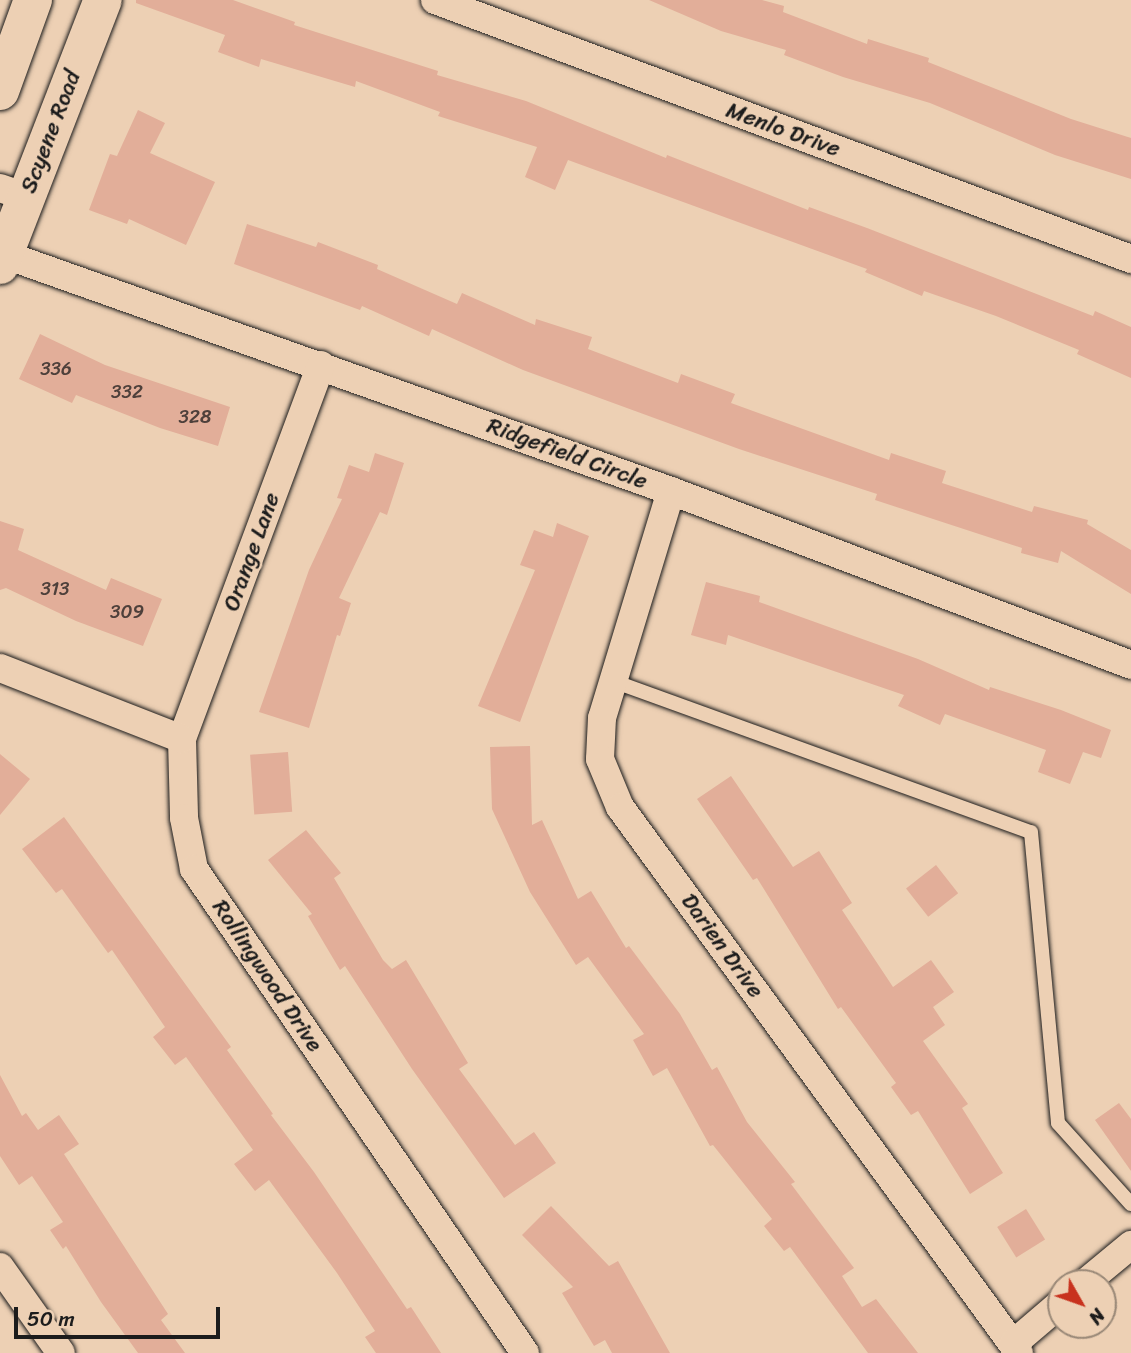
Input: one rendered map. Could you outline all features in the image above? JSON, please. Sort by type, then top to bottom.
[{"type":"main road","points":[[0,91],[33,0]]},
{"type":"main road","name":"Scyene Road","points":[[1,257],[13,193],[103,0]]},
{"type":"street","name":"Menlo Drive","points":[[435,0],[1131,259]]},
{"type":"street","name":"Ridgefield Circle","points":[[1,257],[321,365],[671,491],[1131,665]]},
{"type":"street","name":"Orange Lane","points":[[182,739],[321,365]]},
{"type":"street","name":"Darien Drive","points":[[671,491],[603,718],[600,759],[621,807],[1016,1348]]},
{"type":"street","points":[[0,668],[182,739]]},
{"type":"street","name":"Rollingwood Drive","points":[[182,739],[184,818],[194,869],[525,1353]]},
{"type":"street","points":[[1102,1269],[1131,1245]]},
{"type":"street","points":[[0,1267],[61,1353]]},
{"type":"street","points":[[1016,1348],[1047,1317]]},
{"type":"lane","points":[[613,681],[1031,832],[1058,1123],[1131,1204]]},
{"type":"building","points":[[136,0],[233,0],[295,22],[294,25],[438,71],[437,75],[526,101],[666,158],[667,155],[808,210],[809,207],[867,228],[1093,316],[1095,311],[1131,327],[1131,378],[1077,354],[1079,350],[996,316],[924,291],[922,296],[865,272],[867,269],[568,160],[555,190],[525,177],[537,147],[438,116],[440,112],[356,81],[355,87],[261,59],[259,67],[218,52],[225,35],[136,3]]},
{"type":"building","points":[[649,0],[762,0],[784,6],[783,12],[867,44],[868,39],[929,58],[928,62],[1071,119],[1131,138],[1131,179],[1055,155],[930,103],[843,77],[784,55],[786,50],[721,31]]},
{"type":"building","points":[[138,110],[165,123],[150,153],[215,182],[186,245],[129,219],[127,224],[89,210],[110,154],[117,156]]},
{"type":"building","points":[[247,224],[316,247],[318,242],[378,265],[377,269],[457,304],[462,293],[535,325],[536,319],[592,337],[588,349],[678,383],[681,374],[735,394],[731,403],[889,460],[891,453],[946,471],[942,483],[1032,512],[1034,506],[1088,520],[1087,524],[1131,550],[1131,594],[1061,551],[1058,563],[1021,553],[1022,548],[875,500],[877,494],[739,449],[523,370],[432,329],[429,336],[362,306],[360,310],[234,264]]},
{"type":"building","points":[[40,334],[105,365],[230,407],[218,446],[160,428],[76,395],[72,403],[19,379]]},
{"type":"building","points":[[375,453],[404,463],[387,515],[380,512],[339,598],[351,603],[340,636],[337,635],[309,728],[259,712],[309,570],[342,499],[337,498],[349,465],[369,472]]},
{"type":"building","points":[[0,521],[24,529],[18,550],[106,590],[111,578],[162,599],[143,646],[76,621],[6,588],[0,590]]},
{"type":"building","points":[[557,523],[589,536],[520,722],[478,706],[535,570],[520,565],[534,530],[553,537]]},
{"type":"building","points":[[706,582],[760,596],[759,602],[918,659],[989,690],[990,687],[1061,710],[1111,730],[1101,758],[1083,752],[1070,784],[1038,772],[1046,750],[945,714],[940,725],[898,706],[904,695],[728,635],[726,645],[691,635]]},
{"type":"building","points":[[530,746],[532,825],[542,820],[578,899],[591,891],[626,948],[629,946],[680,1014],[712,1070],[717,1067],[747,1122],[795,1182],[791,1184],[854,1268],[842,1276],[862,1307],[876,1299],[918,1353],[868,1353],[790,1247],[784,1251],[764,1226],[772,1219],[713,1145],[710,1146],[667,1068],[653,1076],[633,1040],[644,1034],[588,957],[576,965],[530,892],[492,809],[490,747]]},
{"type":"building","points":[[288,752],[292,812],[254,815],[250,755]]},
{"type":"building","points":[[0,754],[30,779],[0,815]]},
{"type":"building","points":[[731,776],[793,867],[819,851],[852,903],[842,910],[893,987],[931,960],[954,992],[933,1007],[945,1025],[923,1041],[968,1104],[962,1108],[1003,1173],[970,1194],[918,1111],[911,1115],[891,1087],[896,1083],[841,1007],[838,1009],[757,878],[753,880],[697,799]]},
{"type":"building","points":[[64,817],[231,1047],[227,1050],[273,1114],[271,1115],[314,1172],[407,1309],[411,1307],[441,1353],[376,1353],[365,1337],[375,1331],[337,1273],[269,1180],[255,1191],[234,1164],[253,1150],[186,1057],[175,1065],[153,1037],[165,1027],[112,950],[108,953],[62,889],[56,893],[22,849]]},
{"type":"building","points":[[306,830],[341,873],[334,878],[383,960],[392,969],[406,960],[468,1063],[459,1069],[515,1145],[534,1132],[556,1163],[504,1198],[412,1069],[345,966],[340,970],[308,916],[312,914],[268,860]]},
{"type":"building","points":[[936,865],[958,893],[928,917],[906,888]]},
{"type":"building","points":[[0,1075],[22,1116],[26,1113],[38,1130],[59,1115],[79,1144],[64,1154],[168,1314],[161,1320],[185,1353],[138,1353],[101,1302],[66,1246],[63,1249],[50,1230],[63,1222],[32,1176],[19,1185],[0,1156]]},
{"type":"building","points":[[1119,1103],[1131,1119],[1131,1171],[1095,1120]]},
{"type":"building","points":[[551,1206],[609,1266],[618,1261],[670,1353],[612,1353],[605,1340],[594,1346],[562,1293],[573,1287],[522,1235]]},
{"type":"building","points":[[1026,1209],[1045,1240],[1016,1258],[997,1227]]}]
